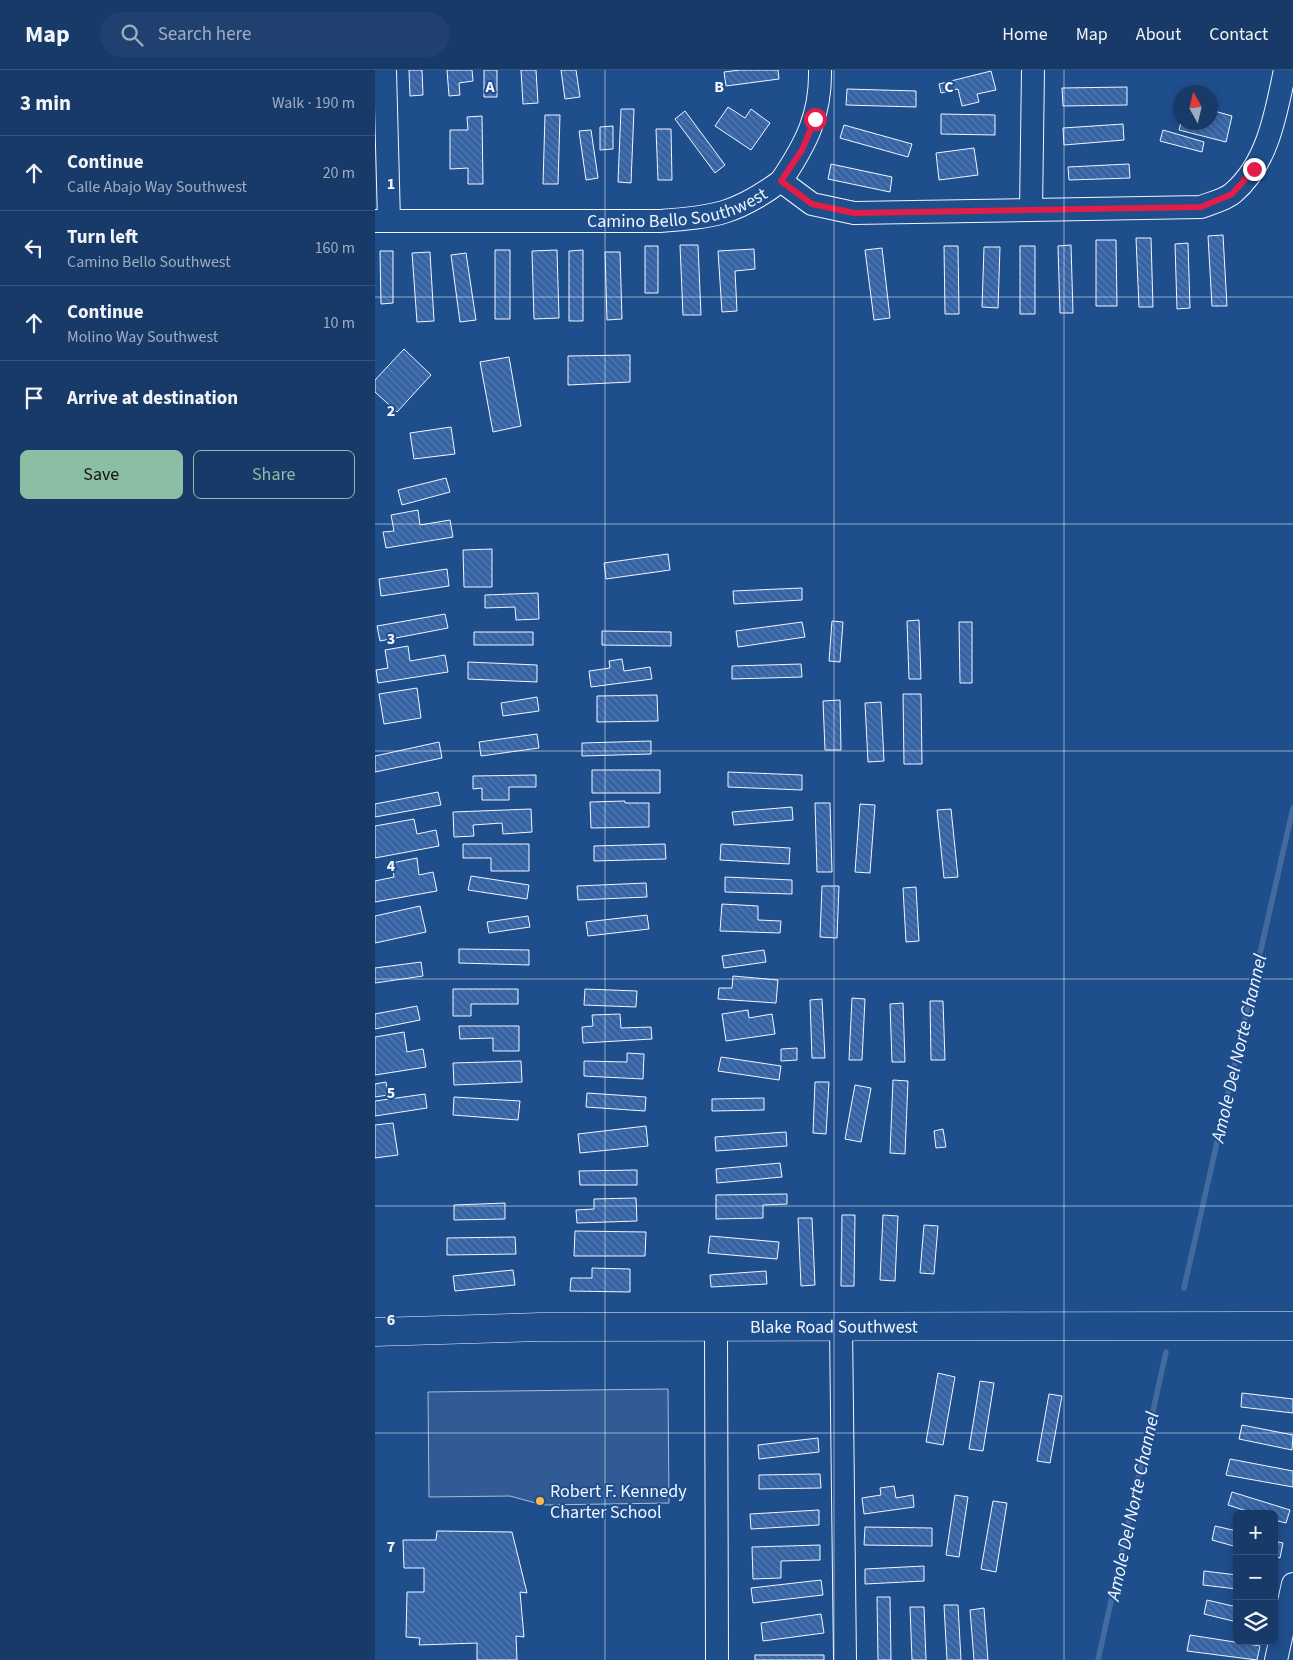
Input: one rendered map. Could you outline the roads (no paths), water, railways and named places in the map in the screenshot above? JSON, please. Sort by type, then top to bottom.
[{"type":"main road","name":"Blake Road Southwest","points":[[375,1332],[540,1327],[1293,1326]]},
{"type":"street","points":[[382,221],[385,70]]},
{"type":"street","points":[[781,181],[802,150],[815,119],[820,70]]},
{"type":"street","points":[[1031,210],[1033,70]]},
{"type":"street","name":"Camino Bello Southwest","points":[[382,221],[660,221],[700,218],[734,210],[757,198],[781,181],[812,204],[854,213],[1201,207],[1232,194],[1254,169],[1265,145],[1276,111],[1285,70]]},
{"type":"street","points":[[841,1327],[845,1660]]},
{"type":"street","points":[[717,1328],[717,1660]]},
{"type":"street","points":[[1276,1660],[1293,1584]]},
{"type":"waterway","name":"Amole Del Norte Channel","points":[[1184,1288],[1293,808]]},
{"type":"waterway","name":"Amole Del Norte Channel","points":[[1098,1660],[1166,1352]]},
{"type":"place","name":"Robert F. Kennedy Charter School","points":[[540,1501]]}]
